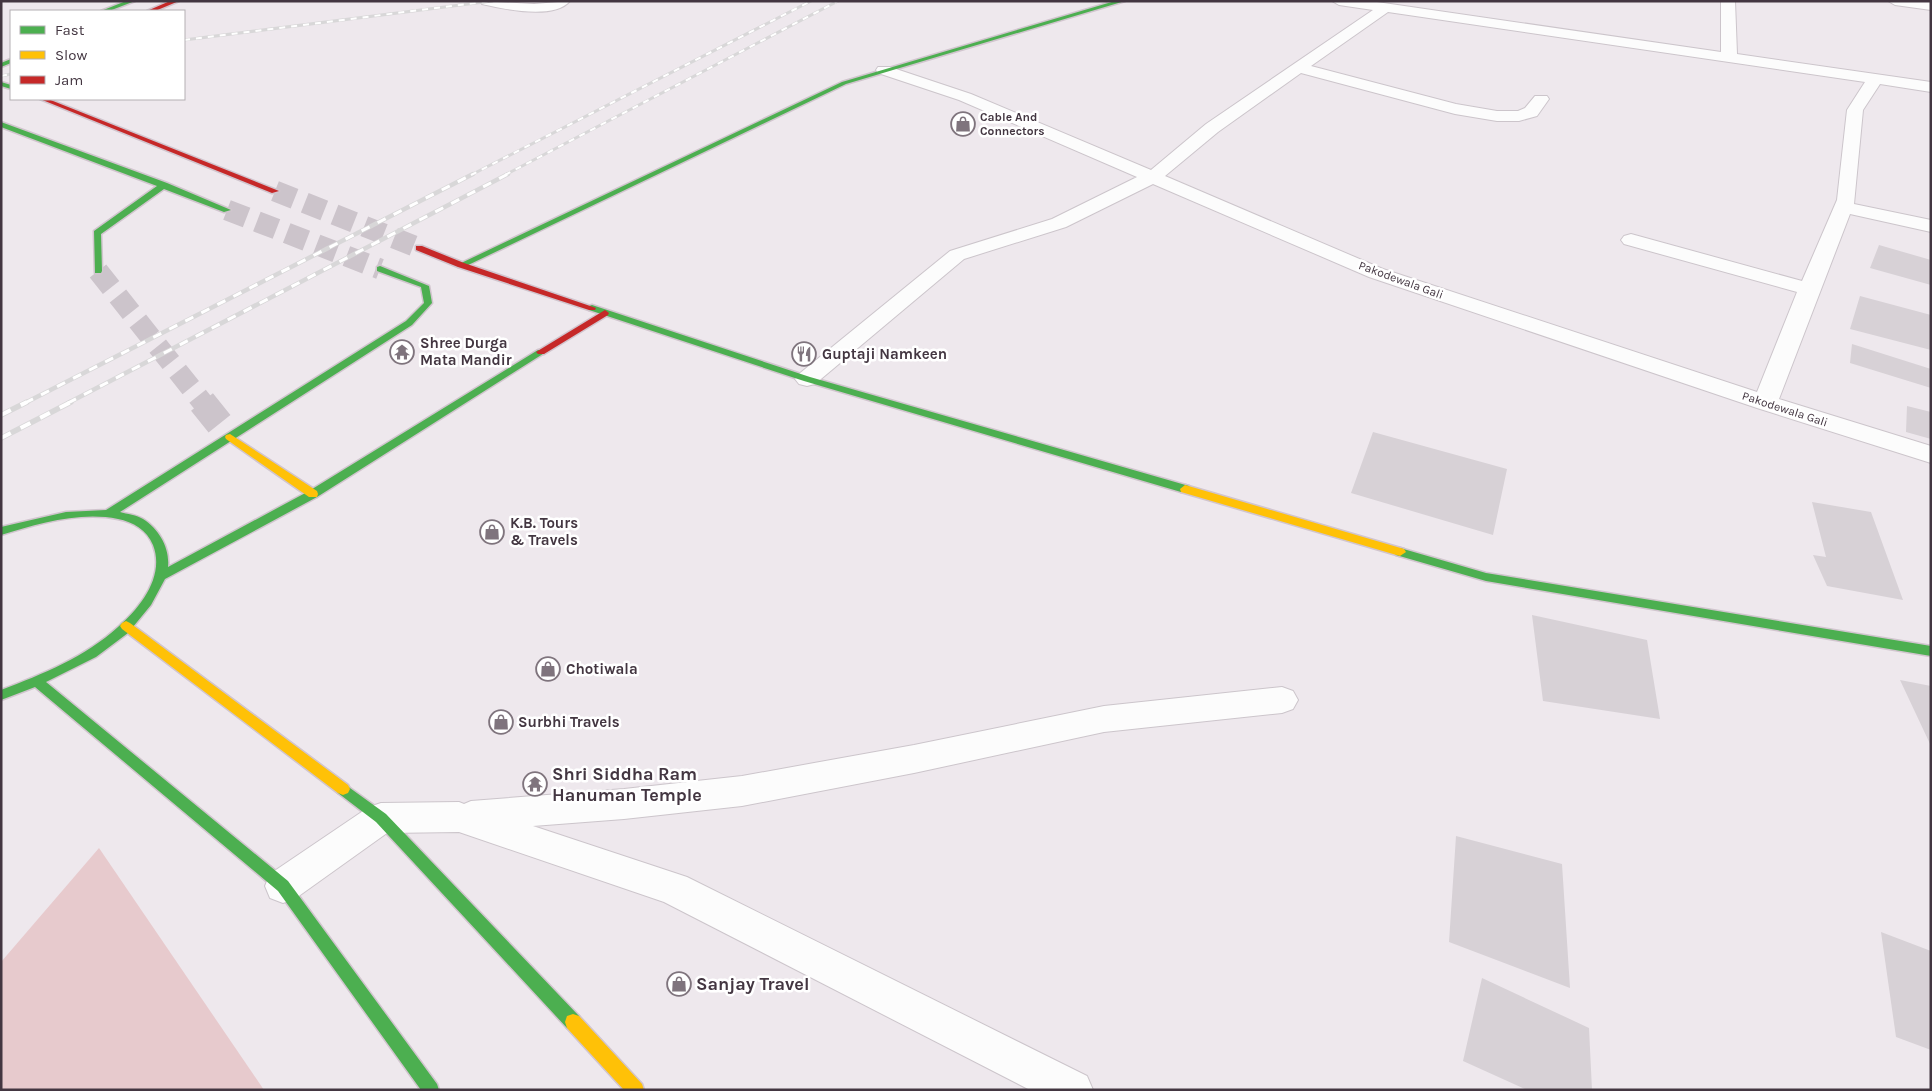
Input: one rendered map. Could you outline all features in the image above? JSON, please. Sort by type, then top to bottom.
[{"type":"main road","points":[[107,10],[132,1]]},
{"type":"main road","points":[[153,10],[176,1]]},
{"type":"main road","points":[[460,265],[844,83],[1122,1]]},
{"type":"main road","points":[[49,100],[74,104],[275,191]]},
{"type":"main road","points":[[1,124],[227,210]]},
{"type":"main road","points":[[98,271],[98,233],[164,186]]},
{"type":"main road","points":[[419,248],[460,265],[807,379],[1486,577],[1931,651]]},
{"type":"main road","points":[[110,513],[409,323],[428,303],[424,286],[380,269]]},
{"type":"main road","points":[[161,576],[313,494],[605,313]]},
{"type":"main road","points":[[230,437],[313,494]]},
{"type":"main road","points":[[1,531],[25,522],[71,513],[110,513],[137,521],[155,534],[163,554],[161,576],[148,601],[126,626],[86,657],[37,682],[1,694]]},
{"type":"main road","points":[[126,626],[381,818],[636,1090]]},
{"type":"main road","points":[[37,682],[283,886],[431,1090]]},
{"type":"street","points":[[487,1],[526,9],[553,5],[563,1]]},
{"type":"street","points":[[1339,1],[1931,87]]},
{"type":"street","points":[[1728,1],[1730,58]]},
{"type":"street","points":[[1895,1],[1931,6]]},
{"type":"street","points":[[807,379],[957,255],[1059,223],[1153,178],[1212,128],[1385,8]]},
{"type":"street","points":[[1299,68],[1455,109],[1497,116],[1519,116],[1531,112],[1540,99]]},
{"type":"street","name":"Pakodewala Gali","points":[[884,70],[965,97],[1376,273],[1765,403],[1931,455]]},
{"type":"street","points":[[1765,403],[1846,200],[1855,110],[1875,79]]},
{"type":"street","points":[[1843,207],[1931,226]]},
{"type":"street","points":[[1630,240],[1809,289]]},
{"type":"street","points":[[283,886],[381,818],[459,817],[624,804],[742,791],[914,759],[1104,720],[1282,700]]},
{"type":"street","points":[[459,817],[674,889],[1073,1090]]},
{"type":"shaded area","points":[[99,848],[264,1090],[1,1090],[1,962]]},
{"type":"building","points":[[1879,245],[1931,260],[1931,285],[1870,268]]},
{"type":"building","points":[[1860,296],[1931,315],[1931,350],[1850,329]]},
{"type":"building","points":[[1852,344],[1931,369],[1931,388],[1850,363]]},
{"type":"building","points":[[1907,406],[1931,412],[1931,439],[1906,432]]},
{"type":"building","points":[[1373,432],[1507,469],[1493,535],[1351,493]]},
{"type":"building","points":[[1812,502],[1871,512],[1903,600],[1827,586],[1813,555],[1826,557]]},
{"type":"building","points":[[1532,615],[1647,640],[1660,719],[1543,701]]},
{"type":"building","points":[[1900,680],[1931,686],[1931,746]]},
{"type":"building","points":[[1456,836],[1562,864],[1570,988],[1449,942]]},
{"type":"building","points":[[1881,932],[1931,951],[1931,1050],[1896,1037]]},
{"type":"building","points":[[1482,978],[1589,1028],[1592,1090],[1527,1090],[1463,1061]]},
{"type":"tunnel","points":[[275,191],[419,248]]},
{"type":"tunnel","points":[[227,210],[380,269]]},
{"type":"tunnel","points":[[98,271],[203,403]]},
{"type":"tunnel","points":[[202,402],[230,437]]},
{"type":"railway","points":[[185,40],[492,1]]},
{"type":"railway","points":[[471,175],[811,1]]},
{"type":"railway","points":[[505,175],[838,1]]},
{"type":"railway","points":[[1,76],[10,74]]},
{"type":"railway","points":[[25,403],[473,174]]},
{"type":"railway","points":[[68,403],[508,174]]},
{"type":"railway","points":[[1,438],[71,402]]},
{"type":"railway","points":[[1,415],[25,403]]},
{"type":"traffic: fast","points":[[107,10],[132,1]]},
{"type":"traffic: fast","points":[[461,265],[844,83],[1122,1]]},
{"type":"traffic: fast","points":[[1,65],[10,61]]},
{"type":"traffic: fast","points":[[1,84],[10,87]]},
{"type":"traffic: fast","points":[[1,124],[227,210]]},
{"type":"traffic: fast","points":[[98,271],[97,233],[164,185]]},
{"type":"traffic: fast","points":[[110,513],[409,323],[428,303],[425,286],[380,269]]},
{"type":"traffic: fast","points":[[592,308],[807,379],[1185,489]]},
{"type":"traffic: fast","points":[[161,576],[313,494],[541,352]]},
{"type":"traffic: fast","points":[[1,531],[66,515],[92,513],[117,515],[138,521],[154,534],[162,554],[161,571],[156,587],[147,602],[124,629],[109,642],[75,664],[1,695]]},
{"type":"traffic: fast","points":[[1400,552],[1486,577],[1931,651]]},
{"type":"traffic: fast","points":[[37,682],[283,886],[431,1090]]},
{"type":"traffic: fast","points":[[343,789],[381,818],[573,1022]]},
{"type":"traffic: slow","points":[[230,437],[313,494]]},
{"type":"traffic: slow","points":[[1185,489],[1400,552]]},
{"type":"traffic: slow","points":[[126,626],[343,789]]},
{"type":"traffic: slow","points":[[573,1022],[636,1090]]},
{"type":"traffic: jam","points":[[153,10],[176,1]]},
{"type":"traffic: jam","points":[[46,100],[275,191]]},
{"type":"traffic: jam","points":[[419,248],[461,265],[592,308]]},
{"type":"traffic: jam","points":[[541,352],[605,313]]},
{"type":"place","name":"Cable And Connectors","points":[[963,124]]},
{"type":"place","name":"Shree Durga Mata Mandir","points":[[402,352]]},
{"type":"place","name":"Guptaji Namkeen","points":[[804,354]]},
{"type":"place","name":"K.B. Tours & Travels","points":[[492,532]]},
{"type":"place","name":"Chotiwala","points":[[548,669]]},
{"type":"place","name":"Surbhi Travels","points":[[501,722]]},
{"type":"place","name":"Shri Siddha Ram Hanuman Temple","points":[[535,784]]},
{"type":"place","name":"Sanjay Travel","points":[[679,984]]}]
